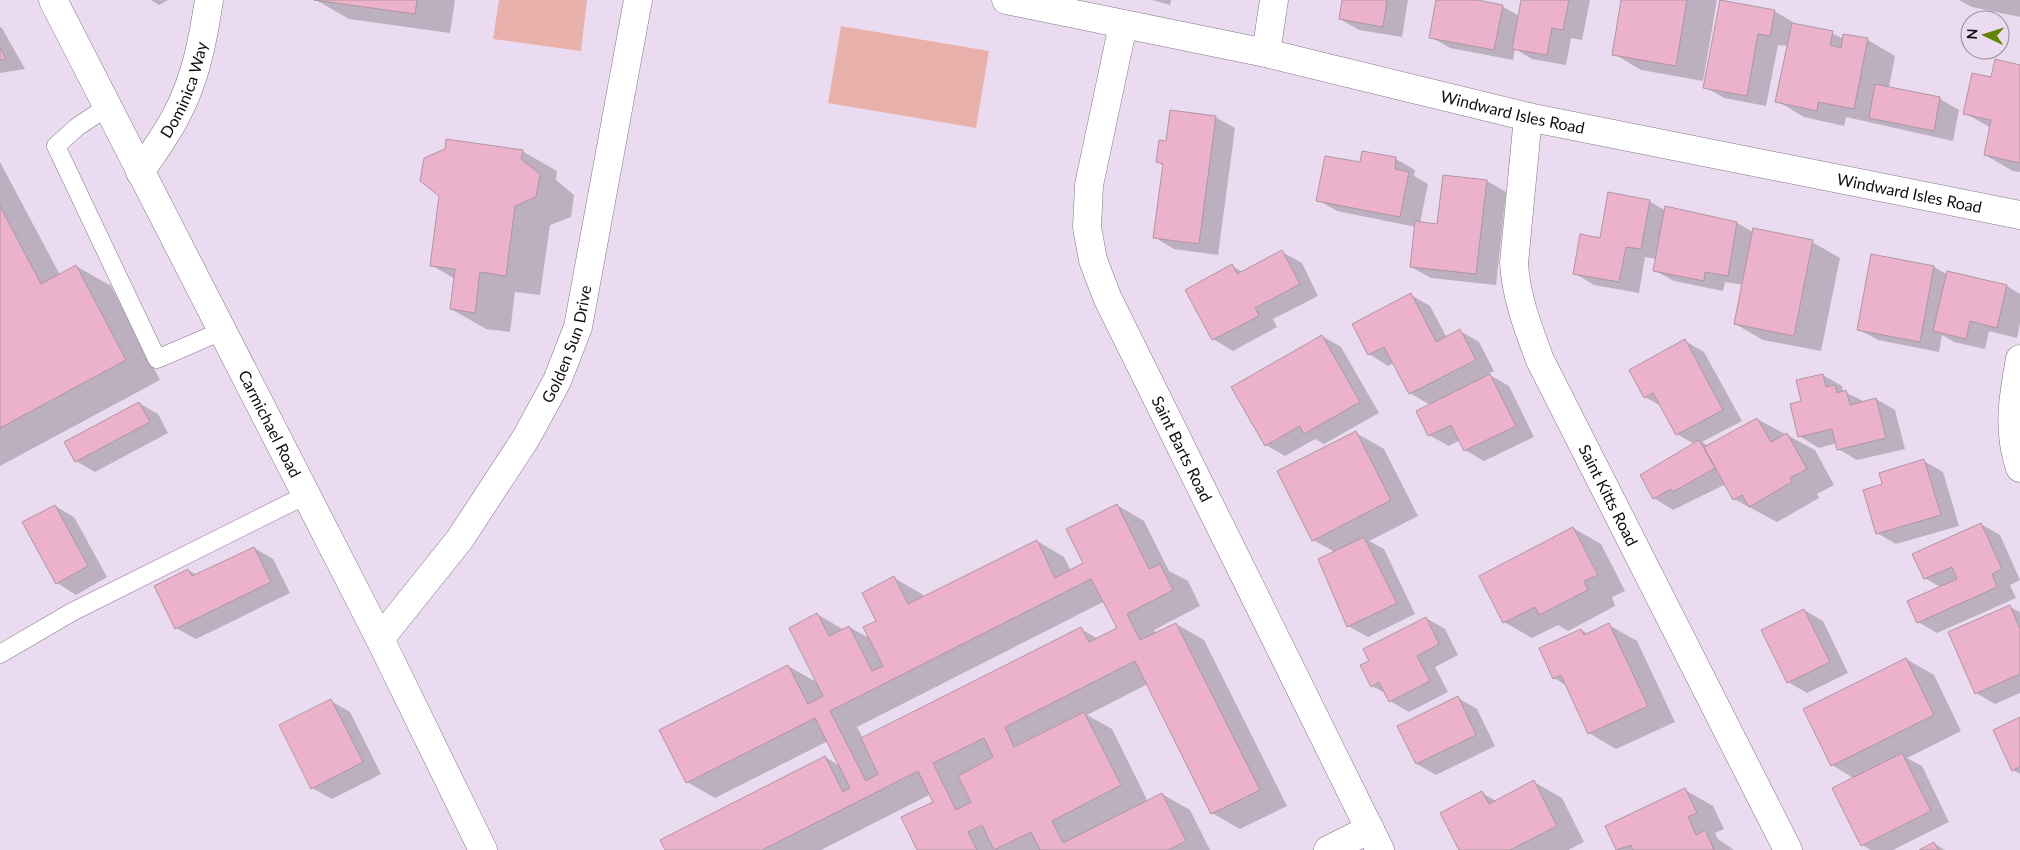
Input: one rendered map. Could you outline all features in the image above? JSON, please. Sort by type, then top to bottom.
[{"type":"street","name":"Carmichael Road","points":[[53,0],[380,639],[483,850]]},
{"type":"street","name":"Dominica Way","points":[[140,172],[177,114],[189,88],[202,46],[209,0]]},
{"type":"street","name":"Golden Sun Drive","points":[[380,639],[460,539],[526,438],[556,382],[578,327],[638,0]]},
{"type":"street","name":"Windward Isles Road","points":[[1006,0],[1266,53],[1528,117],[2020,215]]},
{"type":"street","points":[[1266,53],[1274,0]]},
{"type":"street","name":"Saint Barts Road","points":[[1123,25],[1089,185],[1087,227],[1093,260],[1107,297],[1375,840]]},
{"type":"street","name":"Saint Kitts Road","points":[[1528,117],[1514,263],[1515,280],[1530,335],[1540,360],[1788,850]]},
{"type":"street","points":[[2020,359],[2011,407],[2013,444],[2020,468]]},
{"type":"street","points":[[1328,850],[1375,840]]},
{"type":"lane","points":[[107,107],[76,127],[56,146],[157,359],[222,331]]},
{"type":"lane","points":[[0,654],[72,612],[306,495]]},
{"type":"shaded area","points":[[499,0],[587,0],[581,51],[493,39]]},
{"type":"shaded area","points":[[841,26],[989,51],[976,128],[828,103]]},
{"type":"building","points":[[314,0],[417,0],[415,14]]},
{"type":"building","points":[[1342,0],[1387,0],[1383,27],[1339,19]]},
{"type":"building","points":[[1436,0],[1477,0],[1503,5],[1494,50],[1429,38]]},
{"type":"building","points":[[1521,0],[1569,0],[1563,30],[1552,28],[1547,55],[1512,49]]},
{"type":"building","points":[[1621,0],[1687,0],[1676,66],[1612,55]]},
{"type":"building","points":[[1720,0],[1775,10],[1770,36],[1758,34],[1747,96],[1703,88]]},
{"type":"building","points":[[1792,23],[1833,31],[1830,45],[1841,48],[1843,34],[1868,38],[1854,109],[1818,102],[1817,111],[1775,102]]},
{"type":"building","points":[[0,47],[6,59],[0,60]]},
{"type":"building","points":[[1995,60],[2020,65],[2020,163],[1984,155],[1991,120],[1963,114],[1972,73],[1991,77]]},
{"type":"building","points":[[1875,84],[1940,97],[1934,131],[1869,118]]},
{"type":"building","points":[[1170,110],[1216,116],[1199,244],[1153,238],[1163,164],[1156,162],[1159,140],[1166,141]]},
{"type":"building","points":[[446,139],[523,150],[521,159],[540,174],[536,197],[515,206],[506,276],[480,272],[475,313],[450,309],[455,269],[430,266],[439,196],[420,181],[424,158],[445,149]]},
{"type":"building","points":[[1362,151],[1396,157],[1395,169],[1409,172],[1400,217],[1316,201],[1325,156],[1360,162]]},
{"type":"building","points":[[1443,175],[1487,180],[1476,274],[1410,267],[1415,221],[1437,224]]},
{"type":"building","points":[[1608,192],[1650,200],[1641,249],[1626,247],[1619,282],[1573,274],[1580,234],[1600,238]]},
{"type":"building","points":[[0,206],[41,284],[76,265],[126,360],[0,428]]},
{"type":"building","points":[[1665,206],[1737,222],[1728,276],[1705,272],[1704,281],[1653,271]]},
{"type":"building","points":[[1753,228],[1813,240],[1794,336],[1734,324]]},
{"type":"building","points":[[1282,250],[1300,284],[1255,308],[1259,316],[1212,340],[1185,290],[1232,264],[1237,274]]},
{"type":"building","points":[[1871,254],[1934,266],[1920,342],[1857,330]]},
{"type":"building","points":[[1947,271],[2007,285],[1997,328],[1970,321],[1966,339],[1933,331]]},
{"type":"building","points":[[1411,293],[1436,342],[1460,329],[1476,360],[1409,394],[1384,347],[1368,355],[1352,324]]},
{"type":"building","points":[[1322,335],[1360,402],[1304,434],[1300,426],[1265,446],[1231,387]]},
{"type":"building","points":[[1685,339],[1723,410],[1676,435],[1653,393],[1644,398],[1629,370]]},
{"type":"building","points":[[1490,374],[1516,426],[1464,451],[1451,425],[1428,436],[1416,411]]},
{"type":"building","points":[[1823,374],[1826,387],[1835,385],[1837,393],[1846,390],[1850,405],[1876,398],[1886,438],[1837,450],[1832,429],[1798,437],[1790,404],[1801,401],[1796,380]]},
{"type":"building","points":[[139,402],[150,422],[75,462],[64,442]]},
{"type":"building","points":[[1757,418],[1771,442],[1787,433],[1807,469],[1790,478],[1792,482],[1749,507],[1742,495],[1733,500],[1704,447]]},
{"type":"building","points":[[1356,431],[1391,500],[1312,541],[1277,471]]},
{"type":"building","points":[[1699,440],[1715,468],[1673,492],[1671,489],[1653,499],[1640,475]]},
{"type":"building","points":[[1924,459],[1941,515],[1876,534],[1863,490],[1882,484],[1879,473]]},
{"type":"building","points":[[1117,504],[1149,569],[1160,564],[1173,590],[1127,614],[1140,640],[1176,623],[1260,790],[1211,814],[1135,661],[1005,727],[1014,747],[1084,712],[1121,785],[1052,821],[1063,843],[1162,793],[1186,841],[1168,850],[1040,850],[1031,832],[994,850],[982,825],[968,832],[977,850],[917,850],[901,817],[933,802],[918,771],[762,850],[665,850],[660,840],[825,756],[843,792],[850,788],[815,718],[686,783],[659,730],[788,665],[808,704],[823,696],[789,628],[817,613],[829,636],[849,626],[872,671],[883,666],[863,627],[876,621],[862,593],[894,576],[908,604],[1037,540],[1055,578],[1083,563],[1066,529]],"holes":[[[1091,579],[1117,628],[1089,642],[1081,627],[861,738],[878,774],[866,781],[830,711]],[[984,738],[993,757],[958,776],[971,802],[956,810],[933,763]]]},
{"type":"building","points":[[55,505],[88,566],[56,584],[22,522]]},
{"type":"building","points":[[1981,523],[2002,569],[1992,574],[1997,587],[1917,623],[1907,601],[1957,579],[1952,567],[1924,579],[1912,554]]},
{"type":"building","points":[[1573,527],[1598,575],[1584,581],[1588,590],[1539,615],[1535,607],[1503,623],[1479,576]]},
{"type":"building","points":[[1364,537],[1397,603],[1347,627],[1318,559]]},
{"type":"building","points":[[254,547],[271,582],[175,629],[154,586],[188,569],[192,576]]},
{"type":"building","points":[[2010,605],[2020,629],[2020,674],[1975,694],[1948,632]]},
{"type":"building","points":[[1804,609],[1830,662],[1787,683],[1761,630]]},
{"type":"building","points":[[1426,617],[1439,644],[1417,656],[1430,681],[1389,702],[1379,682],[1371,687],[1360,665],[1369,661],[1363,649]]},
{"type":"building","points":[[1609,623],[1648,706],[1588,734],[1561,675],[1553,679],[1539,648],[1581,629],[1584,635]]},
{"type":"building","points":[[1906,658],[1934,715],[1831,766],[1803,709]]},
{"type":"building","points":[[1458,696],[1476,735],[1416,764],[1397,726]]},
{"type":"building","points":[[331,699],[363,762],[311,789],[279,725]]},
{"type":"building","points":[[2020,717],[2020,767],[2012,771],[1993,730]]},
{"type":"building","points":[[1902,753],[1931,811],[1861,846],[1832,788]]},
{"type":"building","points":[[1534,780],[1557,826],[1510,850],[1459,850],[1440,813],[1482,791],[1489,804]]},
{"type":"building","points":[[1685,788],[1697,813],[1688,817],[1696,835],[1705,830],[1714,850],[1633,850],[1631,845],[1616,850],[1605,826]]},
{"type":"building","points":[[1934,842],[1938,850],[1919,850]]}]
